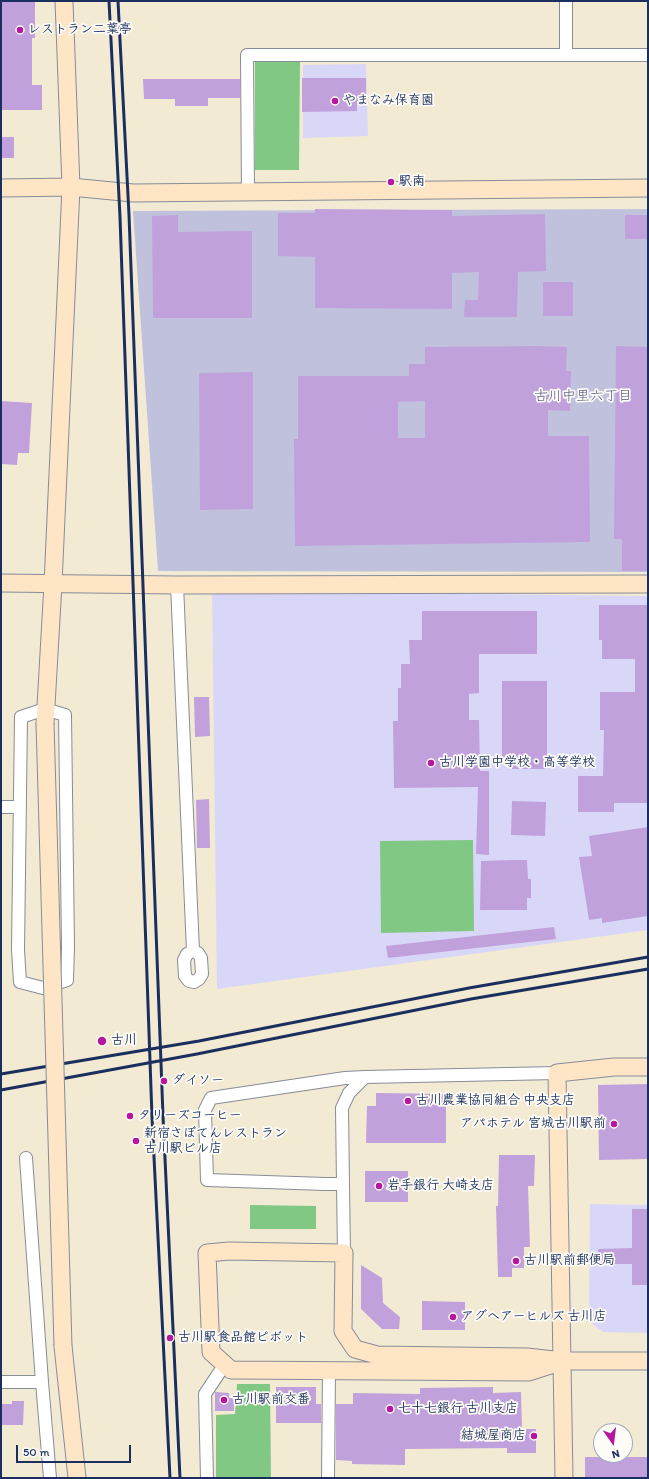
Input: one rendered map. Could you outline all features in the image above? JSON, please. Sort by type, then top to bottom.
[{"type":"street","points":[[64,1],[71,187],[53,584],[45,716],[63,1346],[77,1478]]},
{"type":"street","points":[[566,1],[566,55]]},
{"type":"street","points":[[248,193],[248,55],[648,55]]},
{"type":"street","points":[[1,188],[71,187],[134,193],[648,188]]},
{"type":"street","points":[[1,583],[648,584]]},
{"type":"street","points":[[177,584],[193,951]]},
{"type":"street","points":[[65,715],[68,947],[67,980],[43,988],[20,982],[18,950],[21,717],[45,716],[65,715]]},
{"type":"street","points":[[1,807],[20,807]]},
{"type":"street","points":[[343,1184],[207,1180],[205,1110],[211,1098],[345,1078],[557,1073],[648,1066]]},
{"type":"street","points":[[557,1073],[564,1478]]},
{"type":"street","points":[[365,1077],[349,1093],[342,1108],[344,1254],[343,1331],[355,1349],[377,1355],[527,1357],[562,1361],[648,1361]]},
{"type":"street","points":[[26,1158],[50,1478]]},
{"type":"street","points":[[344,1254],[229,1251],[207,1253],[211,1352],[231,1370],[529,1372],[562,1361]]},
{"type":"street","points":[[207,1478],[205,1394],[225,1364]]},
{"type":"street","points":[[328,1478],[329,1371]]},
{"type":"street","points":[[1,1382],[42,1382]]},
{"type":"shaded area","name":"やまなみ保育園","points":[[366,64],[368,136],[303,138],[303,65]]},
{"type":"shaded area","points":[[648,209],[648,572],[158,571],[133,211]]},
{"type":"shaded area","name":"古川学園中学校・高等学校","points":[[212,591],[648,596],[648,930],[217,989]]},
{"type":"shaded area","points":[[590,1204],[648,1205],[648,1333],[603,1332],[589,1321]]},
{"type":"green space","points":[[255,61],[300,61],[299,170],[255,170]]},
{"type":"green space","points":[[473,840],[474,931],[381,933],[380,841]]},
{"type":"green space","points":[[250,1205],[316,1206],[316,1229],[250,1229]]},
{"type":"green space","points":[[237,1384],[270,1384],[271,1478],[216,1478],[216,1415],[235,1414]]},
{"type":"building","points":[[1,1],[35,1],[35,38],[32,38],[32,85],[42,85],[42,110],[1,110]]},
{"type":"building","points":[[302,78],[366,78],[366,101],[357,101],[357,111],[302,112]]},
{"type":"building","points":[[143,79],[240,79],[240,98],[208,98],[208,106],[175,106],[175,99],[144,99]]},
{"type":"building","points":[[1,137],[14,137],[14,158],[1,158]]},
{"type":"building","points":[[315,209],[452,210],[452,216],[545,214],[546,271],[518,272],[517,317],[464,317],[465,300],[478,300],[479,272],[452,273],[452,309],[315,308],[315,257],[278,256],[278,213],[315,213]]},
{"type":"building","points":[[178,215],[178,232],[252,231],[252,318],[153,318],[152,216]]},
{"type":"building","points":[[625,215],[648,215],[648,239],[625,239]]},
{"type":"building","points":[[543,282],[573,282],[573,316],[543,316]]},
{"type":"building","points":[[616,346],[648,347],[648,571],[622,571],[622,539],[614,539]]},
{"type":"building","points":[[425,347],[567,347],[566,371],[571,371],[570,411],[548,410],[548,436],[589,436],[590,542],[295,546],[294,439],[298,439],[298,376],[409,376],[409,364],[425,364]],"holes":[[[425,401],[425,438],[398,438],[398,402]]]},
{"type":"building","points":[[253,372],[253,509],[200,510],[199,373]]},
{"type":"building","points":[[1,401],[32,403],[29,453],[18,453],[17,465],[1,464]]},
{"type":"building","points":[[599,605],[648,605],[648,803],[614,803],[614,812],[578,812],[578,776],[603,776],[604,730],[600,730],[600,692],[635,692],[635,659],[602,659],[602,640],[599,640]]},
{"type":"building","points":[[422,611],[537,611],[537,654],[479,654],[479,693],[469,694],[469,720],[479,720],[480,771],[489,771],[489,855],[476,854],[478,787],[394,788],[393,721],[398,721],[398,688],[401,688],[401,664],[410,664],[409,640],[422,640]]},
{"type":"building","points":[[502,681],[547,681],[547,769],[512,769],[512,757],[502,757]]},
{"type":"building","points":[[194,697],[209,697],[210,736],[195,737]]},
{"type":"building","points":[[209,799],[210,848],[197,848],[196,800]]},
{"type":"building","points":[[512,801],[546,802],[545,836],[511,835]]},
{"type":"building","points":[[648,827],[648,916],[602,923],[602,918],[589,920],[579,857],[592,856],[589,836]]},
{"type":"building","points":[[527,860],[528,879],[531,879],[531,898],[527,898],[527,910],[480,910],[481,861]]},
{"type":"building","points":[[554,927],[556,939],[388,958],[386,946]]},
{"type":"building","points":[[648,1084],[648,1159],[599,1160],[598,1085]]},
{"type":"building","points":[[376,1093],[446,1094],[446,1143],[366,1143],[367,1106],[376,1106]]},
{"type":"building","points":[[499,1155],[535,1155],[534,1186],[528,1186],[530,1247],[524,1247],[524,1268],[512,1268],[512,1277],[498,1277],[496,1206],[498,1206]]},
{"type":"building","points":[[365,1171],[408,1171],[408,1202],[365,1202]]},
{"type":"building","points":[[632,1209],[648,1209],[648,1285],[632,1285],[632,1264],[598,1264],[598,1249],[632,1248]]},
{"type":"building","points":[[361,1265],[382,1278],[383,1303],[400,1317],[399,1329],[382,1329],[361,1309]]},
{"type":"building","points":[[422,1301],[465,1302],[465,1330],[422,1330]]},
{"type":"building","points":[[276,1387],[316,1387],[316,1404],[321,1404],[321,1423],[276,1423]]},
{"type":"building","points":[[493,1387],[493,1393],[521,1392],[522,1429],[536,1429],[536,1453],[507,1453],[507,1448],[405,1449],[405,1465],[352,1464],[352,1461],[336,1460],[336,1404],[353,1404],[353,1393],[420,1394],[420,1388]]},
{"type":"building","points":[[215,1392],[229,1393],[229,1398],[234,1398],[234,1411],[215,1411]]},
{"type":"building","points":[[12,1401],[24,1401],[23,1425],[1,1425],[1,1404],[12,1404]]},
{"type":"building","points":[[585,1457],[593,1457],[593,1463],[633,1463],[633,1457],[648,1457],[648,1478],[585,1478]]},
{"type":"railway","points":[[109,1],[120,217],[152,1117],[170,1478]]},
{"type":"railway","points":[[118,1],[129,215],[163,1116],[180,1478]]},
{"type":"railway","points":[[1,1074],[199,1041],[469,988],[648,957]]},
{"type":"railway","points":[[1,1090],[197,1054],[471,999],[648,969]]},
{"type":"place","name":"レストラン二葉亭","points":[[20,30]]},
{"type":"place","name":"やまなみ保育園","points":[[335,101]]},
{"type":"place","name":"駅南","points":[[391,182]]},
{"type":"place","name":"古川学園中学校・高等学校","points":[[431,763]]},
{"type":"place","name":"古川","points":[[102,1041]]},
{"type":"place","name":"ダイソー","points":[[164,1081]]},
{"type":"place","name":"古川農業協同組合 中央支店","points":[[408,1101]]},
{"type":"place","name":"タリーズコーヒー","points":[[130,1116]]},
{"type":"place","name":"アパホテル 宮城古川駅前","points":[[614,1124]]},
{"type":"place","name":"新宿さぼてんレストラン 古川駅ビル店","points":[[136,1141]]},
{"type":"place","name":"岩手銀行 大崎支店","points":[[379,1186]]},
{"type":"place","name":"古川駅前郵便局","points":[[516,1261]]},
{"type":"place","name":"アグヘアーヒルズ 古川店","points":[[453,1317]]},
{"type":"place","name":"古川駅食品館ピボット","points":[[170,1338]]},
{"type":"place","name":"古川駅前交番","points":[[224,1400]]},
{"type":"place","name":"七十七銀行 古川支店","points":[[390,1409]]},
{"type":"place","name":"結城屋商店","points":[[534,1436]]},
{"type":"district","name":"古川中里六丁目","points":[[583,396]]}]
